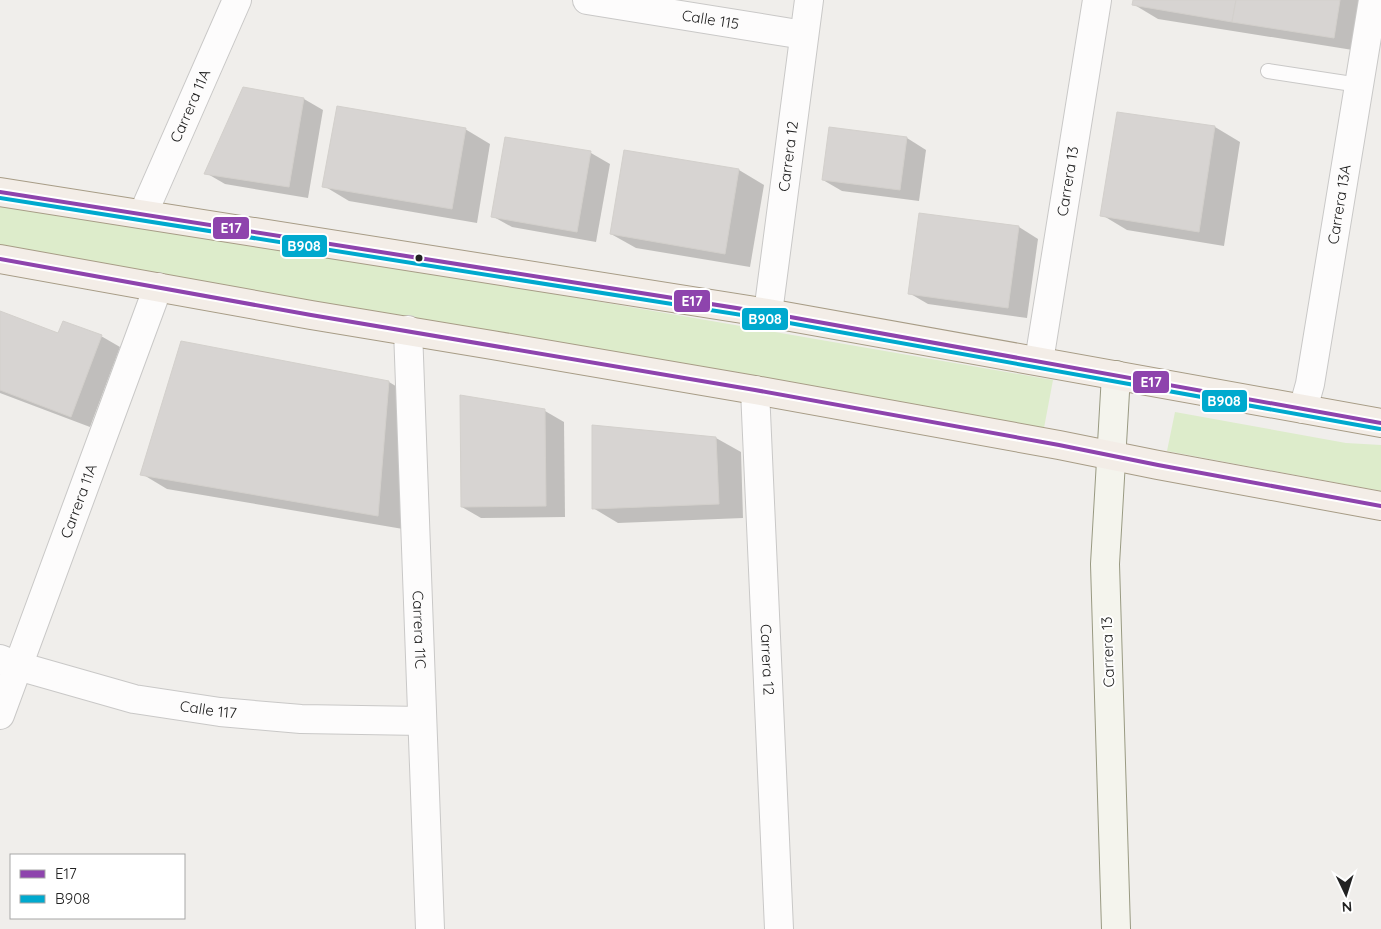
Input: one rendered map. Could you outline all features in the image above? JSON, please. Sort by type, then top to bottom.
[{"type":"main road","points":[[0,192],[768,313],[1381,423]]},
{"type":"main road","points":[[1,261],[756,390],[1381,506]]},
{"type":"street","name":"Carrera 11A","points":[[143,214],[237,0]]},
{"type":"street","name":"Calle 115","points":[[587,0],[804,35]]},
{"type":"street","name":"Carrera 12","points":[[768,313],[809,0]]},
{"type":"street","name":"Carrera 13","points":[[1039,361],[1097,0]]},
{"type":"street","name":"Carrera 13A","points":[[1303,409],[1310,384],[1374,0]]},
{"type":"street","name":"Carrera 11A","points":[[0,715],[9,662],[158,287]]},
{"type":"street","name":"Carrera 11C","points":[[408,330],[430,929]]},
{"type":"street","name":"Carrera 13","points":[[1116,375],[1105,564],[1116,929]]},
{"type":"street","name":"Carrera 12","points":[[756,390],[779,929]]},
{"type":"street","name":"Calle 117","points":[[9,662],[134,699],[220,712],[301,719],[422,721]]},
{"type":"lane","points":[[1268,71],[1360,85]]},
{"type":"green space","points":[[0,203],[468,279],[1053,380],[1044,428],[0,247]]},
{"type":"green space","points":[[1175,412],[1346,443],[1381,445],[1381,491],[1167,451]]},
{"type":"building","points":[[1133,0],[1236,0],[1232,22],[1132,5]]},
{"type":"building","points":[[1236,0],[1340,0],[1334,38],[1232,22]]},
{"type":"building","points":[[243,87],[304,98],[289,187],[204,174]]},
{"type":"building","points":[[337,106],[466,128],[452,209],[322,187]]},
{"type":"building","points":[[1117,112],[1215,126],[1199,232],[1100,216]]},
{"type":"building","points":[[829,127],[907,137],[900,190],[822,180]]},
{"type":"building","points":[[505,137],[591,151],[577,232],[491,217]]},
{"type":"building","points":[[624,150],[739,169],[725,254],[610,234]]},
{"type":"building","points":[[919,213],[1019,226],[1008,308],[908,294]]},
{"type":"building","points":[[0,311],[58,333],[63,321],[102,335],[71,417],[0,390]]},
{"type":"building","points":[[181,341],[389,381],[378,516],[140,475]]},
{"type":"building","points":[[460,395],[545,409],[546,506],[461,507]]},
{"type":"building","points":[[592,425],[716,437],[719,504],[592,509]]},
{"type":"transit line","name":"E17","points":[[0,192],[768,313],[1381,423]]},
{"type":"transit line","name":"B908","points":[[0,198],[767,319],[1380,429]]},
{"type":"transit line","name":"E17","points":[[0,259],[311,315],[755,390],[1381,506]]}]
